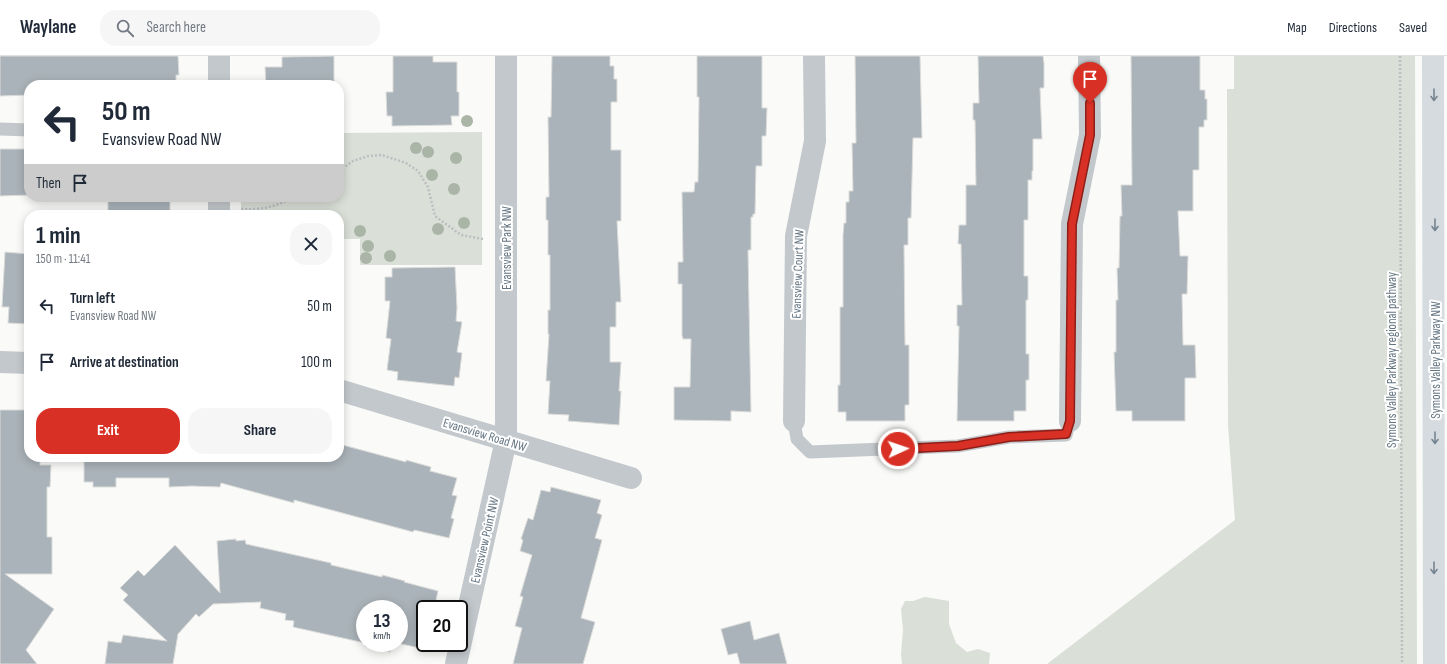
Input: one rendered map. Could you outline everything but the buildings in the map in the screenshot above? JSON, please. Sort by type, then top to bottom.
[{"type":"main road","name":"Symons Valley Parkway NW","points":[[1434,56],[1443,273],[1434,664]]},
{"type":"street","points":[[219,56],[219,80]]},
{"type":"street","name":"Evansview Park NW","points":[[506,56],[506,440]]},
{"type":"street","name":"Evansview Court NW","points":[[794,421],[796,236],[815,141],[814,56]]},
{"type":"street","points":[[1070,421],[1072,224],[1090,135],[1089,56]]},
{"type":"street","points":[[0,362],[24,363]]},
{"type":"street","name":"Evansview Road NW","points":[[344,391],[630,478]]},
{"type":"street","name":"Evansview Point NW","points":[[456,664],[506,440]]},
{"type":"lane","points":[[0,130],[24,130]]},
{"type":"lane","points":[[794,421],[797,439],[810,452],[958,446],[1009,437],[1066,434],[1070,421]]},
{"type":"path","name":"Symons Valley Parkway regional pathway","points":[[1400,56],[1402,664]]},
{"type":"path","points":[[344,168],[353,162],[368,156],[382,155],[406,163],[418,171],[428,187],[435,216],[461,235],[477,239],[506,239]]},
{"type":"path","points":[[259,210],[273,207],[284,202]]},
{"type":"shaded area","points":[[1234,56],[1415,56],[1417,664],[1047,664],[1235,520],[1228,425],[1227,89],[1234,89]]},
{"type":"shaded area","points":[[482,132],[482,265],[360,265],[360,239],[344,239],[344,210],[241,210],[241,202],[344,202],[344,133]]},
{"type":"shaded area","points":[[925,597],[949,601],[949,624],[956,643],[967,652],[978,649],[990,653],[989,664],[902,664],[901,654],[903,630],[901,609],[905,601],[913,601]]},
{"type":"route","points":[[898,449],[958,446],[1009,437],[1066,434],[1070,421],[1072,224],[1090,135],[1090,103]]}]
